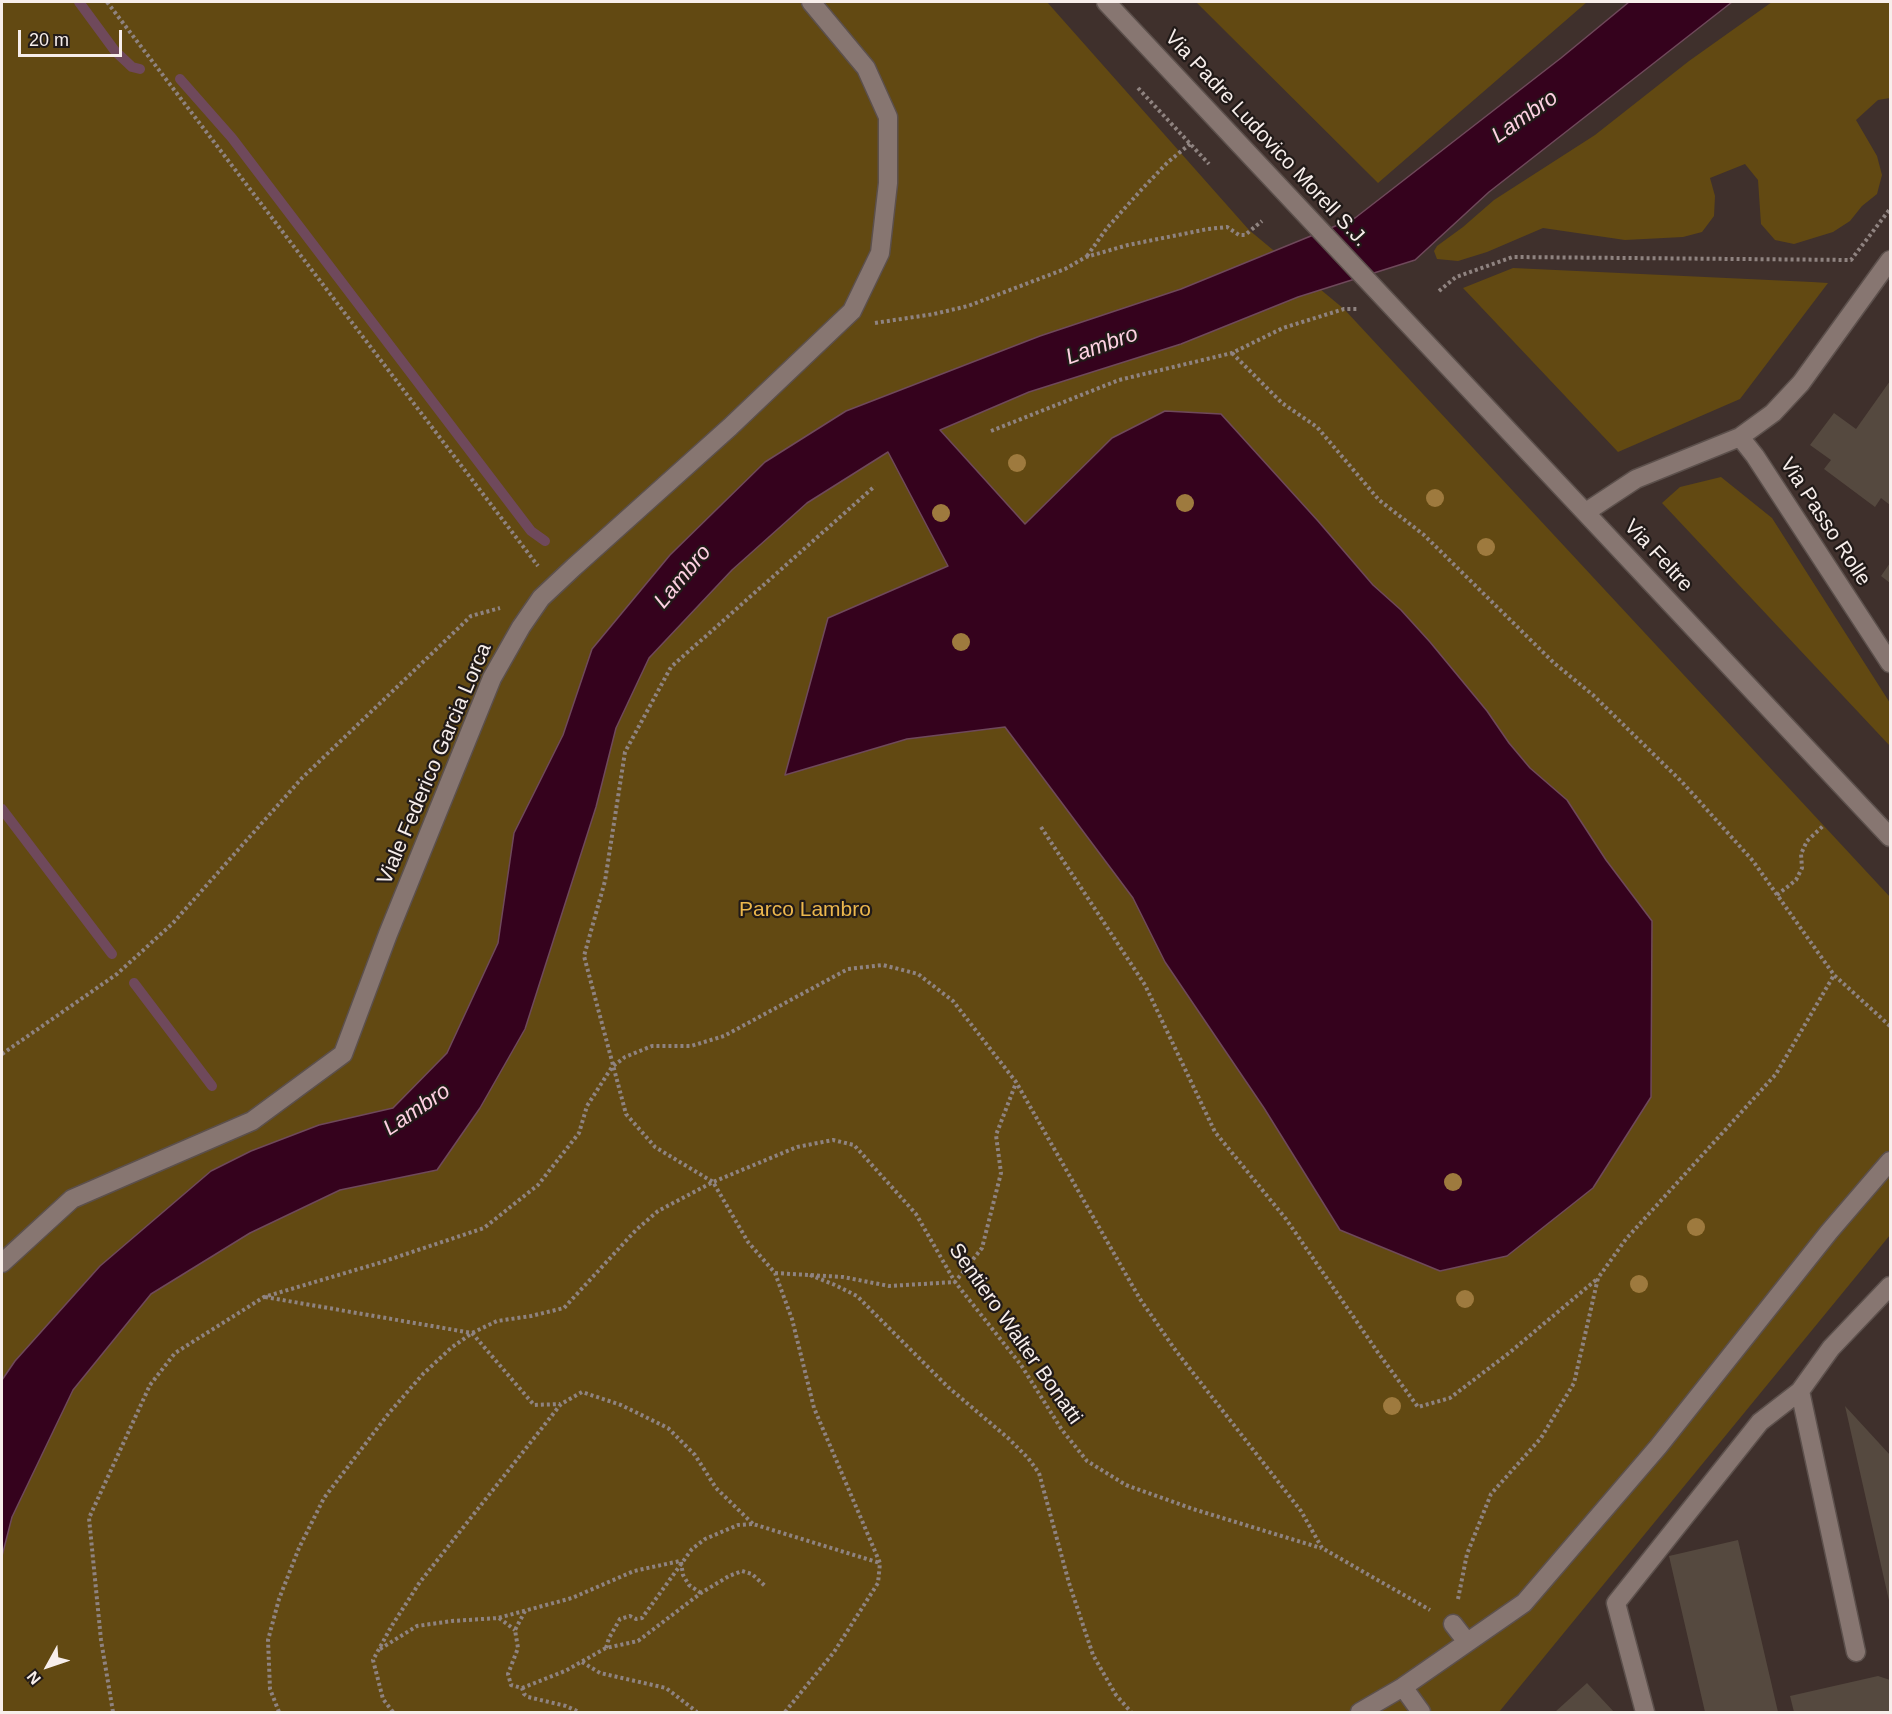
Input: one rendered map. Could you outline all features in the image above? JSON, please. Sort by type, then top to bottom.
[{"type":"street","name":"Viale Federico Garcia Lorca","points":[[2,1263],[72,1199],[252,1121],[343,1054],[388,934],[492,678],[521,627],[547,592],[730,427],[852,311],[880,253],[888,183],[888,117],[866,68],[811,2]]},
{"type":"street","name":"Via Padre Ludovico Morell S.J.","points":[[1106,2],[1393,307]]},
{"type":"street","points":[[1586,512],[1636,479],[1740,437],[1773,413],[1796,389],[1890,260]]},
{"type":"street","name":"Via Feltre","points":[[1393,307],[1889,833]]},
{"type":"street","name":"Via Passo Rolle","points":[[1740,437],[1755,456],[1890,663]]},
{"type":"street","points":[[1360,1713],[1403,1687],[1524,1602],[1658,1447],[1829,1232],[1890,1161]]},
{"type":"street","points":[[1646,1713],[1616,1603],[1760,1422],[1800,1391],[1831,1348],[1890,1286]]},
{"type":"street","points":[[1800,1391],[1856,1652]]},
{"type":"street","points":[[1453,1624],[1467,1642]]},
{"type":"street","points":[[1403,1687],[1421,1713]]},
{"type":"path","points":[[2,1054],[117,974],[173,923],[302,778],[471,616],[547,592],[107,2]]},
{"type":"path","points":[[1138,88],[1209,164]]},
{"type":"path","points":[[1086,257],[1107,228],[1142,189],[1168,162],[1190,144]]},
{"type":"path","points":[[1439,291],[1456,277],[1513,257],[1851,260],[1890,209]]},
{"type":"path","points":[[842,321],[888,322],[968,306],[1065,269],[1086,257],[1128,245],[1208,229],[1227,227],[1245,236],[1262,221]]},
{"type":"path","points":[[991,431],[1119,380],[1232,353],[1283,328],[1344,309],[1393,307]]},
{"type":"path","points":[[1232,353],[1282,402],[1317,427],[1379,500],[1424,535],[1554,663],[1593,695],[1674,774],[1753,861],[1834,975],[1890,1026]]},
{"type":"path","points":[[785,1713],[834,1652],[878,1583],[880,1563],[814,1408],[792,1319],[775,1273],[748,1242],[713,1182],[656,1147],[626,1114],[584,956],[605,880],[625,752],[671,667],[875,486]]},
{"type":"path","points":[[1777,895],[1796,880],[1802,868],[1801,854],[1808,841],[1824,825]]},
{"type":"path","points":[[1041,827],[1145,985],[1215,1132],[1286,1219],[1418,1407],[1450,1398],[1509,1353],[1598,1278],[1626,1239],[1776,1074],[1834,975]]},
{"type":"path","points":[[113,1713],[101,1640],[89,1518],[150,1385],[175,1353],[264,1297],[379,1263],[484,1228],[545,1177],[579,1133],[587,1106],[612,1066],[625,1057],[652,1046],[691,1046],[724,1036],[848,969],[883,965],[918,974],[953,1001],[1016,1082],[1140,1299],[1176,1351],[1301,1512],[1322,1548]]},
{"type":"path","points":[[775,1273],[843,1277],[889,1286],[955,1282],[982,1248],[1000,1173],[996,1135],[1016,1082]]},
{"type":"path","name":"Sentiero Walter Bonatti","points":[[279,1713],[270,1689],[268,1640],[279,1599],[299,1548],[324,1498],[389,1413],[423,1374],[472,1333],[497,1321],[564,1308],[636,1230],[658,1211],[713,1182],[797,1147],[833,1140],[854,1145],[916,1214],[955,1282],[1021,1365],[1062,1430],[1087,1461],[1126,1485],[1193,1509],[1322,1548],[1453,1624]]},
{"type":"path","points":[[810,1275],[835,1284],[857,1296],[924,1364],[1008,1438],[1039,1473],[1070,1583],[1094,1655],[1116,1695],[1131,1713]]},
{"type":"path","points":[[1453,1624],[1467,1554],[1491,1494],[1541,1438],[1574,1383],[1598,1278]]},
{"type":"path","points":[[264,1297],[472,1333],[534,1405],[561,1404]]},
{"type":"path","points":[[393,1713],[383,1699],[373,1660],[379,1649],[420,1582],[561,1404],[582,1392],[621,1405],[668,1428],[695,1455],[717,1488],[753,1524]]},
{"type":"path","points":[[606,1648],[620,1619],[630,1616],[636,1619],[642,1618],[681,1561],[692,1549],[705,1539],[738,1525],[753,1524],[880,1563]]},
{"type":"path","points":[[379,1649],[417,1626],[498,1618],[572,1598],[634,1570],[681,1561]]},
{"type":"path","points":[[681,1561],[683,1575],[689,1585],[701,1593]]},
{"type":"path","points":[[525,1611],[514,1629],[518,1648],[508,1674],[511,1685],[522,1688],[565,1671],[606,1648],[638,1641],[701,1593],[742,1571],[752,1574],[765,1586]]},
{"type":"path","points":[[498,1618],[514,1629]]},
{"type":"path","points":[[582,1662],[600,1673],[666,1688],[697,1713]]},
{"type":"path","points":[[522,1688],[528,1697],[566,1706],[579,1713]]},
{"type":"green space","name":"Parco Lambro","points":[[2,2],[1047,2],[1249,230],[1344,309],[1890,897],[1890,1235],[1499,1712],[2,1712]]},
{"type":"green space","points":[[1196,2],[1587,2],[1378,183]]},
{"type":"green space","points":[[1772,2],[1890,2],[1890,98],[1878,100],[1856,120],[1877,156],[1882,175],[1877,194],[1862,206],[1850,221],[1833,232],[1794,244],[1775,240],[1761,224],[1758,180],[1745,164],[1710,178],[1715,196],[1714,216],[1702,232],[1683,237],[1625,240],[1543,228],[1487,252],[1458,261],[1437,259],[1434,251],[1437,246],[1494,200],[1595,135],[1689,61]]},
{"type":"green space","points":[[1513,268],[1828,283],[1740,399],[1618,452],[1463,288]]},
{"type":"green space","points":[[1721,477],[1772,518],[1890,703],[1890,746],[1662,503],[1680,487]]},
{"type":"water","name":"Lambro","points":[[1629,2],[1732,2],[1489,192],[1415,260],[1298,297],[1181,344],[1029,392],[940,430],[1025,524],[1112,438],[1165,411],[1221,414],[1373,585],[1401,610],[1430,642],[1530,768],[1567,800],[1606,860],[1652,921],[1651,1097],[1593,1188],[1507,1256],[1440,1271],[1340,1230],[1264,1108],[1165,962],[1133,898],[1005,727],[907,739],[785,775],[828,618],[948,566],[888,452],[807,503],[732,570],[649,658],[616,728],[596,807],[525,1029],[480,1108],[437,1170],[340,1190],[250,1233],[151,1294],[73,1390],[12,1517],[2,1556],[2,1380],[15,1361],[100,1266],[211,1171],[251,1151],[319,1125],[393,1108],[447,1053],[498,943],[514,833],[563,735],[592,649],[670,555],[765,462],[846,411],[1040,336],[1181,289],[1355,218],[1561,58]]},
{"type":"building","points":[[1890,381],[1890,505],[1881,498],[1875,507],[1824,469],[1831,460],[1810,445],[1834,413],[1856,429]]},
{"type":"building","points":[[1890,563],[1890,583],[1881,576]]},
{"type":"building","points":[[1845,1406],[1890,1455],[1890,1605]]},
{"type":"building","points":[[1738,1540],[1778,1712],[1705,1712],[1669,1556]]},
{"type":"building","points":[[1878,1676],[1890,1680],[1890,1712],[1794,1712],[1790,1696]]},
{"type":"building","points":[[1587,1683],[1614,1712],[1555,1712]]},
{"type":"waterway","points":[[79,2],[115,51],[132,67],[140,69]]},
{"type":"waterway","points":[[180,79],[232,138],[531,531],[545,541]]},
{"type":"waterway","points":[[2,809],[112,954]]},
{"type":"waterway","points":[[134,983],[212,1086]]}]
